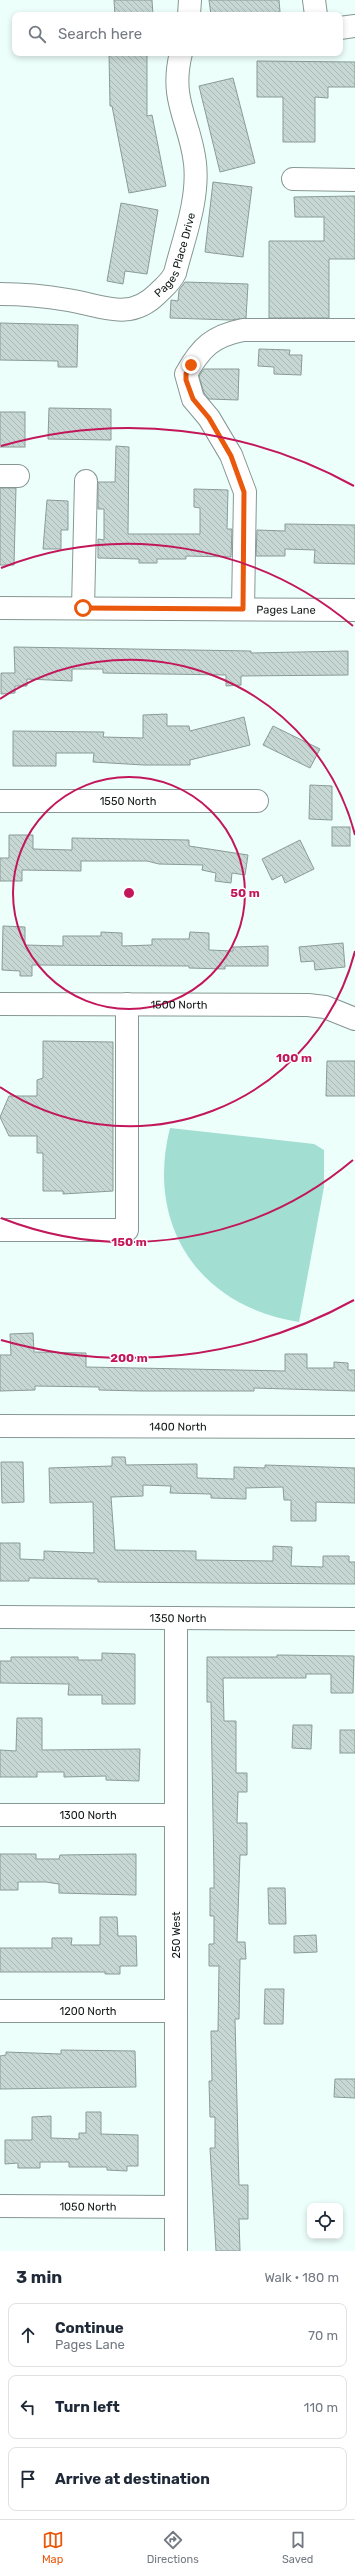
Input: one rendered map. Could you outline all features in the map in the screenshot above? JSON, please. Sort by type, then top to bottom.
[{"type":"street","points":[[189,12],[190,0]]},
{"type":"street","points":[[314,0],[316,12]]},
{"type":"street","points":[[343,28],[355,26]]},
{"type":"street","name":"Pages Place Drive","points":[[0,294],[45,296],[124,310],[141,306],[149,302],[171,281],[175,273],[193,204],[196,178],[193,150],[179,105],[177,78],[181,56]]},
{"type":"street","points":[[293,179],[355,180]]},
{"type":"street","points":[[243,609],[244,492],[231,456],[209,418],[193,399],[186,374],[199,353],[213,340],[228,333],[243,330],[355,330]]},
{"type":"street","points":[[83,608],[86,481]]},
{"type":"street","name":"Pages Lane","points":[[0,608],[355,610]]},
{"type":"street","name":"1550 North","points":[[0,801],[257,801]]},
{"type":"street","name":"1500 North","points":[[0,1004],[316,1006],[355,1019]]},
{"type":"street","points":[[0,1230],[127,1230],[127,1004]]},
{"type":"street","name":"1400 North","points":[[0,1426],[355,1428]]},
{"type":"street","name":"1350 North","points":[[0,1617],[355,1619]]},
{"type":"street","name":"250 West","points":[[176,1618],[176,2251]]},
{"type":"street","name":"1300 North","points":[[0,1815],[176,1815]]},
{"type":"street","name":"1200 North","points":[[0,2011],[176,2011]]},
{"type":"street","name":"1050 North","points":[[0,2206],[176,2207]]},
{"type":"green space","points":[[170,1128],[314,1144],[324,1150],[324,1187],[299,1322],[264,1313],[234,1299],[208,1280],[188,1256],[174,1228],[166,1198],[164,1164]]},
{"type":"building","points":[[114,0],[152,0],[153,12],[115,12]]},
{"type":"building","points":[[209,0],[279,0],[280,12],[211,12]]},
{"type":"building","points":[[109,56],[147,56],[147,116],[152,115],[166,186],[129,193],[112,106],[110,106]]},
{"type":"building","points":[[257,61],[355,62],[355,87],[328,87],[328,98],[315,97],[315,142],[283,142],[283,97],[257,97]]},
{"type":"building","points":[[233,78],[255,163],[220,172],[199,86]]},
{"type":"building","points":[[213,182],[252,187],[243,257],[205,252]]},
{"type":"building","points":[[355,196],[355,259],[329,259],[329,318],[269,318],[269,241],[324,241],[324,217],[295,217],[294,197]]},
{"type":"building","points":[[121,203],[158,210],[147,274],[125,271],[123,284],[107,281]]},
{"type":"building","points":[[185,282],[248,284],[246,318],[231,320],[170,318],[171,300],[178,301],[179,290]]},
{"type":"building","points":[[0,323],[78,325],[77,367],[58,367],[58,361],[0,360]]},
{"type":"building","points":[[259,349],[290,350],[289,355],[302,355],[301,375],[274,374],[274,367],[258,366]]},
{"type":"building","points":[[204,369],[239,369],[238,400],[209,399],[204,393],[199,376]]},
{"type":"building","points":[[49,408],[111,409],[111,440],[48,439]]},
{"type":"building","points":[[0,412],[25,412],[25,447],[0,447]]},
{"type":"building","points":[[116,446],[129,447],[128,534],[200,534],[200,508],[194,507],[194,489],[228,490],[227,529],[232,529],[231,557],[186,556],[186,559],[157,559],[157,563],[139,563],[139,559],[98,558],[98,539],[104,540],[104,509],[98,509],[98,482],[115,482]]},
{"type":"building","points":[[0,488],[16,488],[14,565],[0,565]]},
{"type":"building","points":[[47,500],[68,501],[68,530],[61,530],[61,549],[43,549]]},
{"type":"building","points":[[285,524],[355,525],[355,564],[314,563],[315,550],[285,549],[285,556],[256,556],[257,530],[285,531]]},
{"type":"building","points":[[14,647],[251,651],[251,653],[348,651],[348,675],[241,676],[241,685],[226,686],[226,675],[103,673],[103,669],[72,669],[72,681],[27,679],[27,686],[15,686],[15,693],[1,694],[1,673],[15,673]]},
{"type":"building","points":[[167,714],[167,726],[189,726],[190,731],[244,717],[250,745],[190,760],[190,765],[144,765],[93,762],[94,753],[56,753],[56,766],[13,766],[13,731],[104,732],[103,737],[143,738],[143,715]]},
{"type":"building","points":[[273,726],[320,749],[310,768],[263,745]]},
{"type":"building","points":[[310,785],[332,786],[332,820],[309,819]]},
{"type":"building","points":[[332,827],[350,827],[350,846],[332,846]]},
{"type":"building","points":[[9,835],[33,835],[33,849],[72,850],[72,838],[189,840],[189,846],[248,855],[245,875],[232,873],[231,883],[215,881],[216,873],[202,870],[203,865],[159,864],[147,861],[81,861],[81,871],[22,870],[22,881],[0,881],[0,858],[9,858]]},
{"type":"building","points":[[300,840],[314,869],[285,883],[282,875],[272,880],[262,859]]},
{"type":"building","points":[[3,926],[25,927],[25,945],[63,946],[63,936],[101,936],[101,932],[122,933],[122,946],[152,945],[152,939],[189,939],[190,932],[209,933],[209,950],[233,951],[233,947],[268,946],[268,966],[225,966],[225,969],[189,968],[189,966],[32,965],[32,976],[20,976],[20,971],[2,970]]},
{"type":"building","points":[[343,943],[345,967],[315,970],[314,961],[301,962],[299,947]]},
{"type":"building","points":[[43,1041],[113,1042],[113,1191],[63,1194],[63,1191],[43,1191],[43,1153],[37,1153],[37,1136],[9,1136],[0,1117],[9,1096],[37,1096],[37,1080],[43,1078]]},
{"type":"building","points":[[327,1061],[355,1061],[355,1096],[326,1096]]},
{"type":"building","points":[[33,1333],[34,1352],[86,1353],[86,1367],[285,1371],[285,1354],[307,1354],[307,1368],[334,1368],[334,1362],[348,1363],[348,1370],[355,1370],[355,1391],[254,1388],[254,1391],[141,1391],[99,1390],[99,1387],[35,1386],[35,1390],[0,1391],[0,1355],[11,1355],[10,1334]]},
{"type":"building","points":[[112,1457],[125,1457],[126,1465],[197,1464],[197,1478],[234,1479],[234,1467],[265,1468],[265,1465],[355,1468],[355,1503],[316,1502],[316,1521],[291,1521],[291,1500],[284,1500],[283,1487],[246,1488],[246,1499],[211,1498],[211,1494],[170,1493],[171,1486],[143,1485],[143,1496],[111,1497],[115,1550],[196,1551],[196,1560],[273,1561],[273,1546],[292,1547],[291,1566],[323,1567],[323,1556],[349,1556],[349,1562],[355,1562],[355,1584],[98,1582],[98,1579],[29,1578],[29,1581],[0,1581],[0,1543],[20,1543],[20,1559],[44,1560],[44,1551],[94,1553],[93,1502],[50,1503],[49,1468],[112,1466]]},
{"type":"building","points":[[1,1462],[23,1462],[24,1502],[2,1503]]},
{"type":"building","points":[[102,1653],[135,1654],[135,1704],[102,1704],[102,1695],[68,1695],[69,1684],[0,1683],[0,1661],[11,1661],[11,1657],[78,1657],[78,1660],[102,1660]]},
{"type":"building","points":[[277,1655],[354,1656],[353,1693],[331,1693],[331,1674],[306,1674],[306,1678],[223,1678],[224,1721],[236,1721],[236,1773],[247,1773],[247,1792],[238,1792],[237,1823],[247,1823],[247,1855],[240,1855],[237,1942],[245,1942],[246,1959],[240,1959],[239,2019],[235,2019],[239,2185],[248,2185],[248,2219],[239,2219],[240,2251],[216,2251],[210,2148],[215,2148],[215,2117],[210,2117],[209,2081],[212,2081],[211,2031],[218,2031],[219,1966],[209,1966],[209,1944],[214,1944],[214,1916],[210,1916],[210,1888],[214,1888],[214,1874],[211,1702],[207,1702],[207,1657],[277,1657]]},
{"type":"building","points":[[17,1718],[42,1718],[42,1750],[140,1749],[139,1781],[106,1780],[106,1776],[64,1777],[64,1772],[37,1772],[37,1777],[0,1777],[0,1750],[16,1751]]},
{"type":"building","points":[[293,1725],[312,1725],[311,1749],[292,1748]]},
{"type":"building","points":[[340,1730],[355,1730],[355,1753],[340,1753]]},
{"type":"building","points":[[0,1854],[36,1854],[36,1859],[59,1859],[60,1855],[136,1854],[136,1895],[59,1893],[59,1884],[46,1882],[18,1882],[18,1890],[0,1890]]},
{"type":"building","points":[[268,1888],[285,1888],[286,1924],[269,1924]]},
{"type":"building","points":[[100,1917],[117,1917],[118,1936],[136,1936],[137,1966],[120,1966],[120,1974],[105,1974],[105,1972],[0,1972],[0,1948],[52,1948],[52,1938],[72,1938],[71,1945],[100,1945]]},
{"type":"building","points":[[316,1935],[317,1952],[294,1953],[294,1936]]},
{"type":"building","points":[[265,1989],[284,1989],[283,2024],[264,2024]]},
{"type":"building","points":[[61,2050],[135,2051],[136,2087],[0,2089],[0,2056],[6,2055],[6,2052],[61,2054]]},
{"type":"building","points":[[335,2079],[355,2079],[355,2098],[334,2097]]},
{"type":"building","points":[[86,2112],[101,2112],[101,2134],[138,2135],[138,2166],[127,2166],[127,2171],[107,2170],[107,2167],[69,2167],[69,2162],[40,2162],[40,2168],[18,2168],[18,2163],[5,2164],[5,2140],[32,2140],[32,2117],[51,2116],[51,2138],[79,2139],[79,2133],[86,2133]]},
{"type":"route","points":[[83,608],[243,609],[244,492],[241,478],[231,456],[209,418],[193,399],[186,380],[186,374],[191,365]]}]
